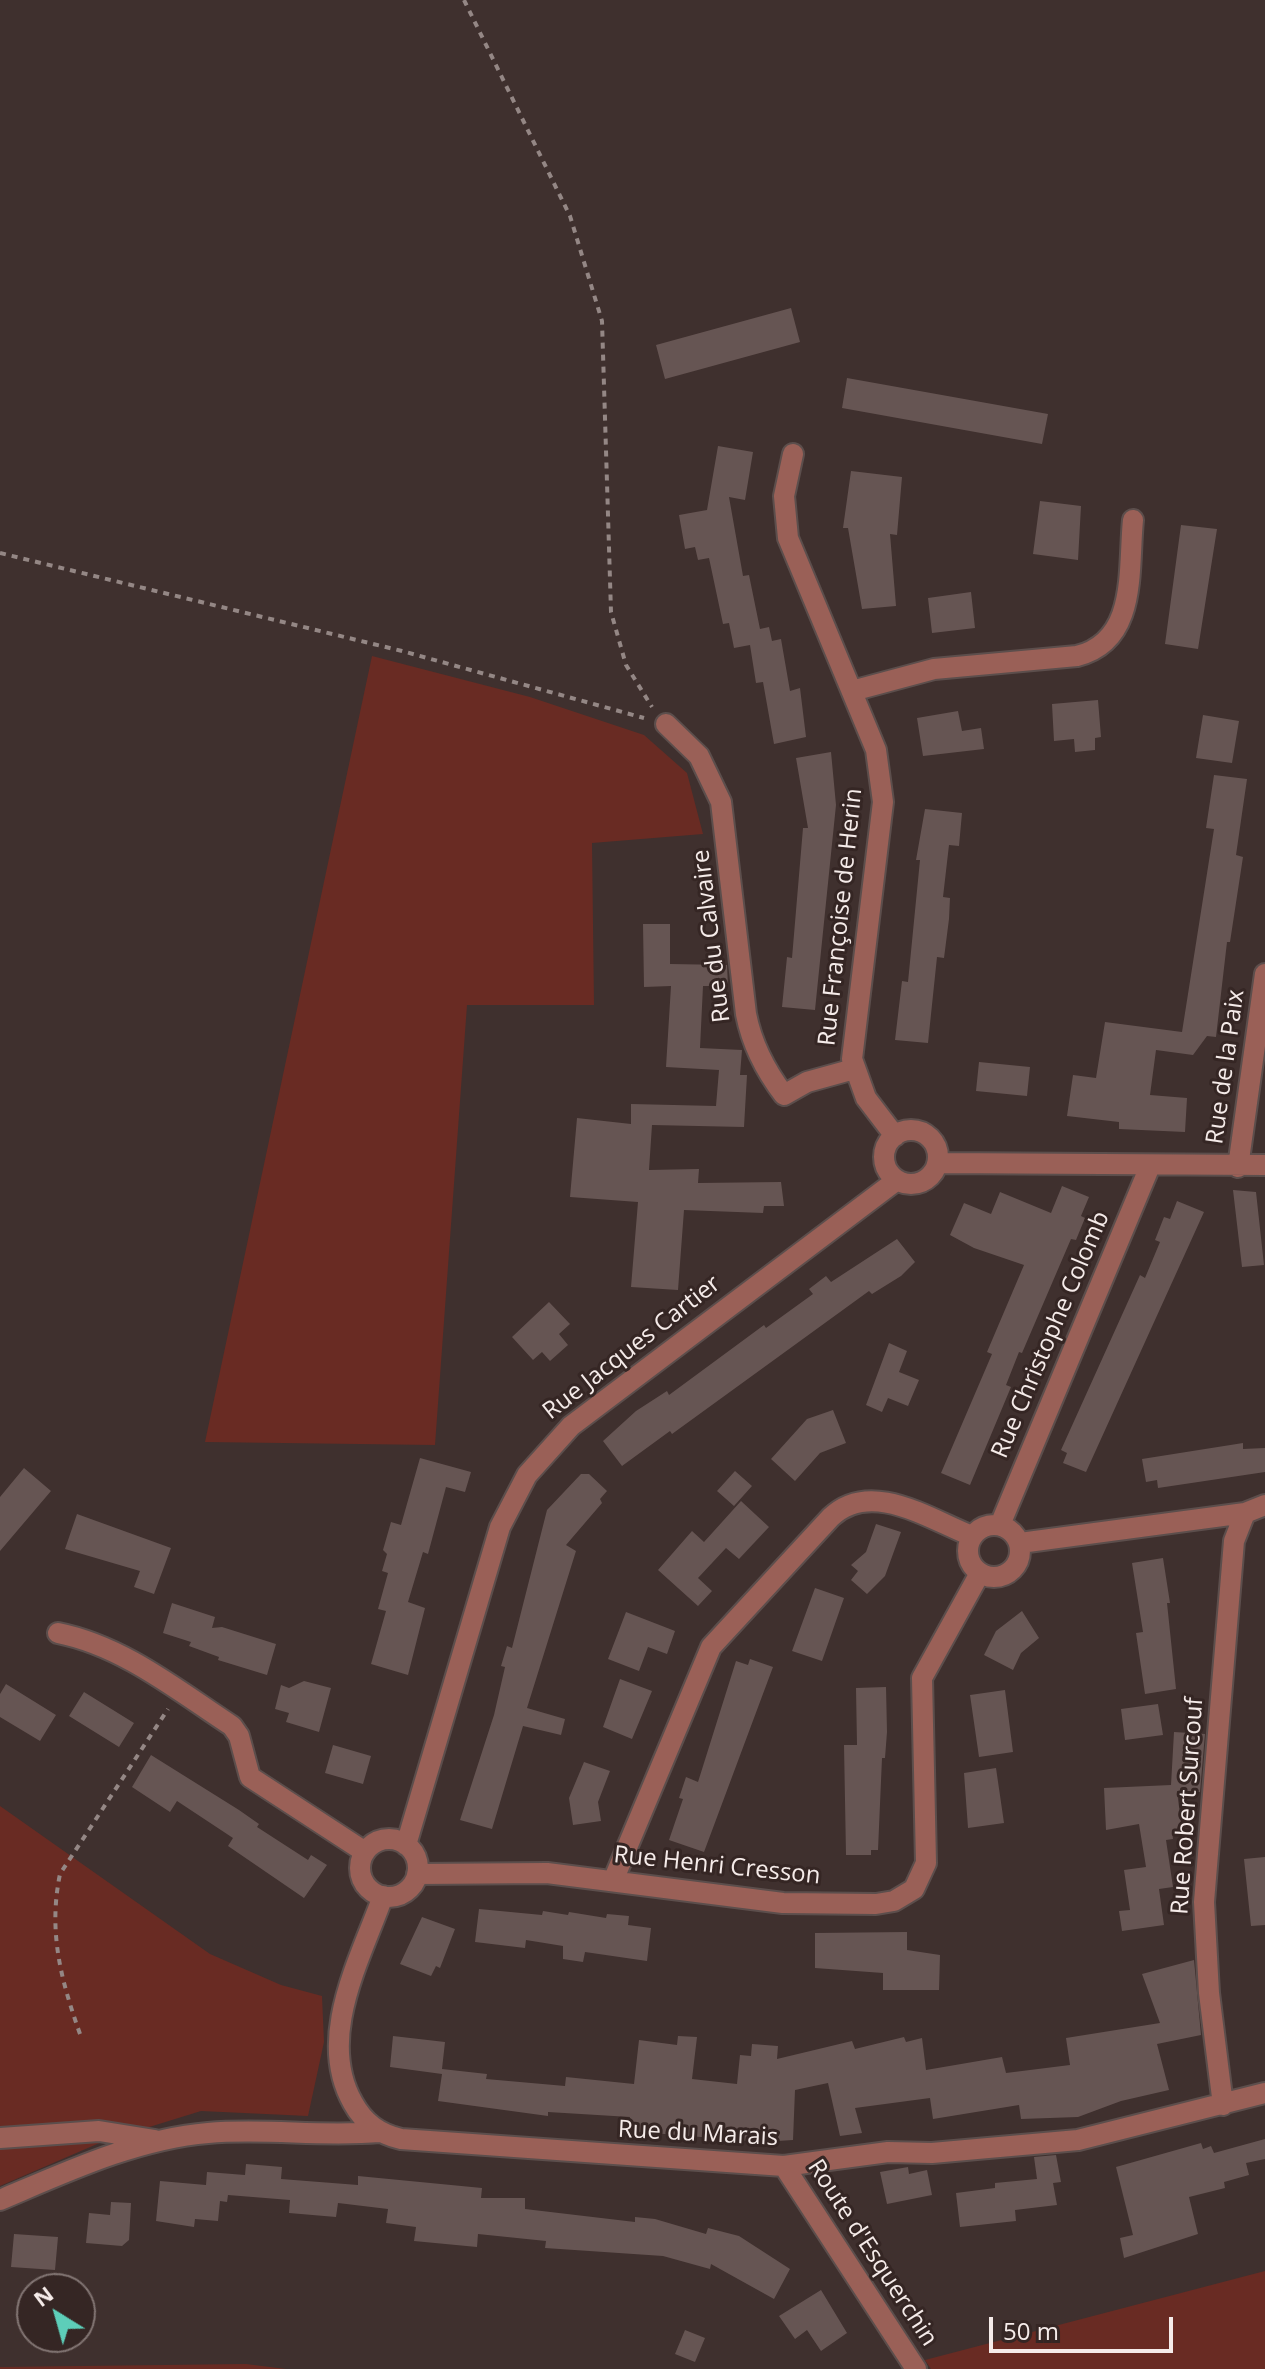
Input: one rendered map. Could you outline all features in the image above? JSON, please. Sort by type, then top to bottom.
[{"type":"street","name":"Rue Françoise de Herin","points":[[793,454],[784,496],[788,538],[876,750],[883,788],[852,1047],[854,1069]]},
{"type":"street","points":[[852,691],[920,672],[1077,656],[1099,648],[1116,632],[1125,611],[1133,520]]},
{"type":"street","name":"Rue du Calvaire","points":[[666,724],[699,756],[721,802],[746,1014],[752,1041],[766,1069],[784,1095],[807,1082],[854,1069]]},
{"type":"street","name":"Rue de la Paix","points":[[1256,1167],[1265,974]]},
{"type":"street","points":[[854,1069],[866,1098],[895,1136]]},
{"type":"street","points":[[910,1130],[926,1134],[936,1146],[938,1163],[922,1182],[897,1180],[886,1167],[885,1150],[895,1136],[910,1130]]},
{"type":"street","points":[[938,1163],[1256,1167]]},
{"type":"street","name":"Rue Christophe Colomb","points":[[1000,1525],[1150,1166]]},
{"type":"street","name":"Rue Jacques Cartier","points":[[406,1845],[500,1527],[527,1475],[571,1426],[897,1180]]},
{"type":"street","points":[[613,1881],[711,1647],[831,1517],[852,1501],[877,1499],[972,1536]]},
{"type":"street","points":[[1020,1543],[1245,1513],[1265,1505]]},
{"type":"street","name":"Rue Robert Surcouf","points":[[1223,2105],[1209,1993],[1204,1902],[1234,1541],[1245,1513]]},
{"type":"street","points":[[1000,1525],[1012,1531],[1020,1543],[1019,1560],[1009,1573],[996,1577],[980,1573],[968,1556],[972,1536],[984,1526],[1000,1525]]},
{"type":"street","name":"Rue Henri Cresson","points":[[417,1874],[536,1872],[802,1904],[885,1903],[914,1889],[926,1863],[922,1678],[980,1573]]},
{"type":"street","points":[[58,1633],[103,1645],[237,1731],[247,1773],[254,1781],[365,1852]]},
{"type":"street","points":[[382,1840],[406,1845],[417,1860],[417,1874],[407,1890],[396,1896],[383,1896],[371,1890],[362,1879],[360,1866],[365,1852],[382,1840]]},
{"type":"street","points":[[379,2132],[359,2113],[345,2088],[337,2044],[353,1977],[383,1896]]},
{"type":"street","name":"Rue du Marais","points":[[162,2141],[227,2132],[333,2135],[379,2132],[401,2139],[741,2166],[784,2166],[901,2151],[932,2153],[1078,2140],[1265,2093]]},
{"type":"street","points":[[0,2138],[99,2131],[162,2141]]},
{"type":"street","points":[[0,2200],[85,2164],[162,2141]]},
{"type":"street","name":"Route d'Esquerchin","points":[[784,2166],[916,2369]]},
{"type":"path","points":[[464,0],[570,216],[602,321],[611,612],[635,684],[666,724]]},
{"type":"path","points":[[0,553],[402,651],[666,724]]},
{"type":"path","points":[[80,2034],[59,1972],[55,1899],[60,1874],[180,1692]]},
{"type":"shaded area","points":[[372,656],[530,697],[644,735],[687,773],[703,834],[592,843],[594,1005],[467,1005],[435,1445],[205,1442]]},
{"type":"shaded area","points":[[0,1806],[210,1954],[281,1985],[322,1996],[324,2042],[308,2116],[201,2111],[104,2141],[0,2186]]},
{"type":"shaded area","points":[[1265,2271],[1265,2369],[931,2369],[925,2360]]},
{"type":"shaded area","points":[[246,2364],[286,2369],[0,2369],[0,2367]]},
{"type":"building","points":[[791,308],[800,342],[665,379],[656,345]]},
{"type":"building","points":[[847,378],[1048,414],[1042,444],[842,408]]},
{"type":"building","points":[[718,446],[753,452],[745,500],[729,497],[743,576],[749,575],[760,629],[769,627],[772,641],[781,639],[790,691],[800,688],[806,737],[774,744],[763,682],[756,683],[750,645],[734,648],[729,623],[723,624],[709,558],[698,560],[695,547],[685,549],[679,515],[707,510]]},
{"type":"building","points":[[851,471],[902,477],[897,535],[890,534],[896,606],[862,609],[848,528],[843,528]]},
{"type":"building","points":[[1040,501],[1081,506],[1078,560],[1033,554]]},
{"type":"building","points":[[1181,525],[1217,529],[1198,649],[1165,644]]},
{"type":"building","points":[[971,592],[975,628],[932,633],[928,598]]},
{"type":"building","points":[[1098,700],[1101,737],[1095,738],[1095,750],[1075,752],[1074,739],[1054,741],[1052,704]]},
{"type":"building","points":[[958,711],[962,731],[981,728],[984,749],[923,756],[917,718]]},
{"type":"building","points":[[1203,715],[1239,721],[1232,763],[1196,758]]},
{"type":"building","points":[[831,752],[836,805],[815,1010],[782,1007],[787,957],[792,958],[803,828],[808,828],[796,758]]},
{"type":"building","points":[[1214,775],[1247,779],[1236,855],[1243,857],[1230,942],[1227,942],[1216,1037],[1207,1036],[1193,1055],[1156,1050],[1150,1095],[1187,1098],[1185,1132],[1119,1129],[1119,1122],[1067,1116],[1073,1075],[1096,1078],[1105,1022],[1182,1032],[1214,829],[1206,828]]},
{"type":"building","points":[[925,809],[962,813],[959,846],[949,845],[943,897],[950,898],[949,919],[944,958],[937,957],[928,1043],[895,1040],[902,981],[908,982],[920,860],[916,860]]},
{"type":"building","points":[[643,924],[670,924],[670,964],[727,965],[728,986],[703,986],[700,1048],[742,1050],[740,1075],[747,1075],[744,1127],[652,1125],[649,1170],[699,1169],[698,1183],[781,1182],[784,1206],[764,1206],[763,1213],[684,1210],[678,1290],[631,1287],[638,1202],[570,1197],[577,1118],[631,1124],[631,1104],[716,1106],[719,1070],[666,1067],[671,986],[644,987]]},
{"type":"building","points":[[979,1062],[1030,1067],[1027,1096],[976,1091]]},
{"type":"building","points":[[1062,1186],[1089,1197],[1081,1216],[1085,1218],[1076,1240],[1071,1239],[1022,1353],[1019,1352],[1006,1385],[1011,1387],[970,1485],[941,1473],[992,1354],[987,1352],[1024,1265],[974,1248],[950,1235],[964,1203],[991,1214],[1000,1192],[1051,1213]]},
{"type":"building","points":[[1233,1190],[1256,1192],[1264,1265],[1242,1267]]},
{"type":"building","points":[[1177,1201],[1204,1212],[1086,1472],[1063,1463],[1067,1453],[1061,1450],[1140,1275],[1145,1278],[1160,1242],[1155,1240],[1164,1217],[1170,1219]]},
{"type":"building","points":[[897,1239],[915,1262],[901,1276],[872,1294],[869,1291],[672,1434],[670,1431],[622,1466],[603,1441],[636,1411],[667,1391],[669,1395],[764,1325],[766,1328],[813,1294],[809,1289],[826,1276],[831,1282]]},
{"type":"building","points":[[549,1302],[570,1324],[559,1334],[568,1345],[550,1361],[542,1352],[533,1360],[512,1337]]},
{"type":"building","points":[[889,1343],[907,1351],[899,1372],[919,1380],[908,1406],[888,1398],[882,1412],[866,1405]]},
{"type":"building","points":[[833,1410],[846,1443],[820,1453],[795,1481],[771,1459],[807,1419]]},
{"type":"building","points":[[1243,1443],[1243,1449],[1265,1448],[1265,1472],[1158,1488],[1157,1480],[1146,1482],[1142,1459]]},
{"type":"building","points":[[420,1458],[471,1472],[465,1492],[446,1487],[428,1554],[423,1552],[408,1602],[425,1608],[408,1675],[371,1664],[386,1611],[378,1609],[388,1573],[382,1571],[387,1554],[383,1550],[391,1522],[401,1525]]},
{"type":"building","points":[[24,1468],[51,1491],[0,1551],[0,1497]]},
{"type":"building","points":[[735,1471],[752,1486],[734,1506],[717,1491]]},
{"type":"building","points":[[581,1474],[589,1474],[607,1491],[600,1499],[602,1503],[566,1545],[576,1551],[527,1708],[565,1719],[561,1735],[523,1726],[492,1829],[460,1820],[494,1715],[505,1667],[501,1666],[507,1646],[512,1648],[547,1510]]},
{"type":"building","points":[[741,1501],[769,1527],[739,1559],[726,1548],[698,1578],[712,1591],[698,1606],[658,1570],[692,1531],[704,1542]]},
{"type":"building","points":[[77,1514],[171,1548],[154,1594],[134,1587],[140,1571],[65,1549]]},
{"type":"building","points":[[876,1524],[901,1532],[885,1576],[867,1594],[851,1580],[858,1571],[851,1565],[866,1552]]},
{"type":"building","points":[[1163,1558],[1170,1603],[1167,1603],[1176,1689],[1145,1694],[1136,1633],[1143,1632],[1132,1563]]},
{"type":"building","points":[[815,1588],[844,1598],[822,1661],[792,1651]]},
{"type":"building","points":[[172,1603],[215,1617],[212,1628],[222,1627],[276,1644],[267,1675],[218,1660],[219,1657],[189,1646],[191,1642],[163,1633]]},
{"type":"building","points":[[1022,1611],[1039,1638],[1021,1653],[1013,1670],[984,1655],[996,1631]]},
{"type":"building","points":[[626,1612],[675,1631],[667,1654],[648,1647],[639,1671],[608,1659]]},
{"type":"building","points":[[750,1659],[773,1667],[704,1852],[669,1840],[683,1799],[679,1798],[686,1777],[698,1782],[736,1661],[748,1665]]},
{"type":"building","points":[[620,1679],[652,1691],[632,1739],[603,1727]]},
{"type":"building","points":[[304,1681],[331,1688],[319,1732],[286,1722],[289,1713],[275,1709],[281,1685],[289,1688]]},
{"type":"building","points":[[6,1684],[56,1715],[40,1741],[0,1717],[0,1694]]},
{"type":"building","points":[[886,1687],[887,1732],[885,1758],[882,1758],[878,1850],[871,1850],[871,1855],[846,1855],[844,1745],[857,1745],[856,1688]]},
{"type":"building","points":[[1005,1690],[1013,1752],[979,1757],[970,1695]]},
{"type":"building","points":[[84,1692],[134,1723],[119,1747],[69,1716]]},
{"type":"building","points":[[1158,1704],[1163,1735],[1125,1740],[1121,1709]]},
{"type":"building","points":[[1174,1732],[1205,1734],[1200,1792],[1177,1791],[1182,1830],[1172,1832],[1173,1839],[1166,1840],[1173,1887],[1159,1889],[1164,1925],[1122,1931],[1119,1911],[1130,1910],[1124,1870],[1146,1867],[1139,1824],[1106,1830],[1104,1788],[1171,1785]]},
{"type":"building","points":[[333,1745],[371,1756],[363,1784],[325,1773]]},
{"type":"building","points":[[151,1755],[239,1810],[259,1824],[257,1827],[308,1860],[311,1855],[327,1865],[304,1898],[228,1846],[233,1838],[177,1801],[170,1812],[132,1787]]},
{"type":"building","points":[[584,1762],[610,1771],[598,1802],[601,1821],[573,1825],[569,1798]]},
{"type":"building","points":[[996,1768],[1004,1823],[968,1828],[964,1773]]},
{"type":"building","points":[[1265,1857],[1265,1925],[1251,1926],[1244,1859]]},
{"type":"building","points":[[479,1909],[542,1915],[543,1911],[568,1915],[569,1912],[606,1918],[607,1914],[629,1916],[628,1925],[651,1928],[647,1961],[585,1952],[583,1962],[563,1959],[563,1946],[526,1940],[525,1948],[475,1942]]},
{"type":"building","points":[[422,1917],[455,1929],[440,1968],[436,1966],[431,1976],[400,1964]]},
{"type":"building","points":[[907,1932],[907,1950],[940,1955],[939,1990],[883,1990],[883,1973],[815,1968],[815,1933]]},
{"type":"building","points":[[1194,1960],[1201,2035],[1157,2044],[1169,2090],[1121,2101],[1078,2117],[1021,2119],[1019,2105],[933,2119],[930,2098],[855,2108],[862,2133],[840,2136],[828,2083],[795,2090],[793,2140],[762,2142],[628,2131],[630,2117],[548,2112],[548,2116],[438,2101],[442,2074],[390,2067],[393,2036],[445,2042],[442,2069],[487,2074],[486,2079],[565,2086],[566,2077],[634,2084],[639,2040],[677,2045],[678,2036],[697,2037],[692,2079],[737,2084],[740,2055],[751,2056],[752,2044],[778,2046],[777,2059],[852,2041],[855,2049],[904,2037],[906,2042],[922,2038],[926,2070],[1002,2057],[1006,2073],[1070,2065],[1066,2038],[1160,2023],[1142,1974]]},
{"type":"building","points":[[1265,2139],[1265,2159],[1246,2163],[1249,2175],[1224,2182],[1225,2188],[1189,2197],[1198,2234],[1124,2258],[1120,2238],[1133,2235],[1116,2167],[1201,2143],[1203,2149],[1211,2146],[1214,2153]]},
{"type":"building","points":[[1056,2155],[1061,2182],[1053,2183],[1057,2205],[1015,2210],[1016,2221],[960,2227],[956,2193],[995,2188],[995,2183],[1037,2179],[1034,2157]]},
{"type":"building","points":[[246,2164],[282,2167],[281,2179],[358,2185],[358,2176],[482,2188],[481,2198],[525,2198],[525,2209],[635,2222],[635,2217],[655,2219],[706,2234],[708,2228],[739,2236],[790,2269],[774,2299],[711,2264],[710,2269],[663,2256],[545,2248],[546,2241],[478,2234],[477,2247],[414,2241],[416,2227],[386,2223],[388,2209],[338,2203],[336,2217],[289,2213],[290,2200],[228,2195],[227,2202],[220,2201],[218,2221],[195,2219],[194,2227],[156,2221],[160,2181],[206,2185],[207,2172],[245,2175]]},
{"type":"building","points":[[908,2167],[909,2174],[927,2170],[932,2195],[887,2204],[880,2172]]},
{"type":"building","points":[[111,2202],[131,2203],[129,2240],[122,2246],[86,2243],[89,2213],[110,2215]]},
{"type":"building","points":[[14,2234],[58,2237],[55,2270],[11,2267]]},
{"type":"building","points":[[821,2290],[847,2333],[821,2351],[807,2330],[795,2339],[779,2316]]},
{"type":"building","points":[[685,2330],[705,2338],[695,2362],[675,2354]]}]
